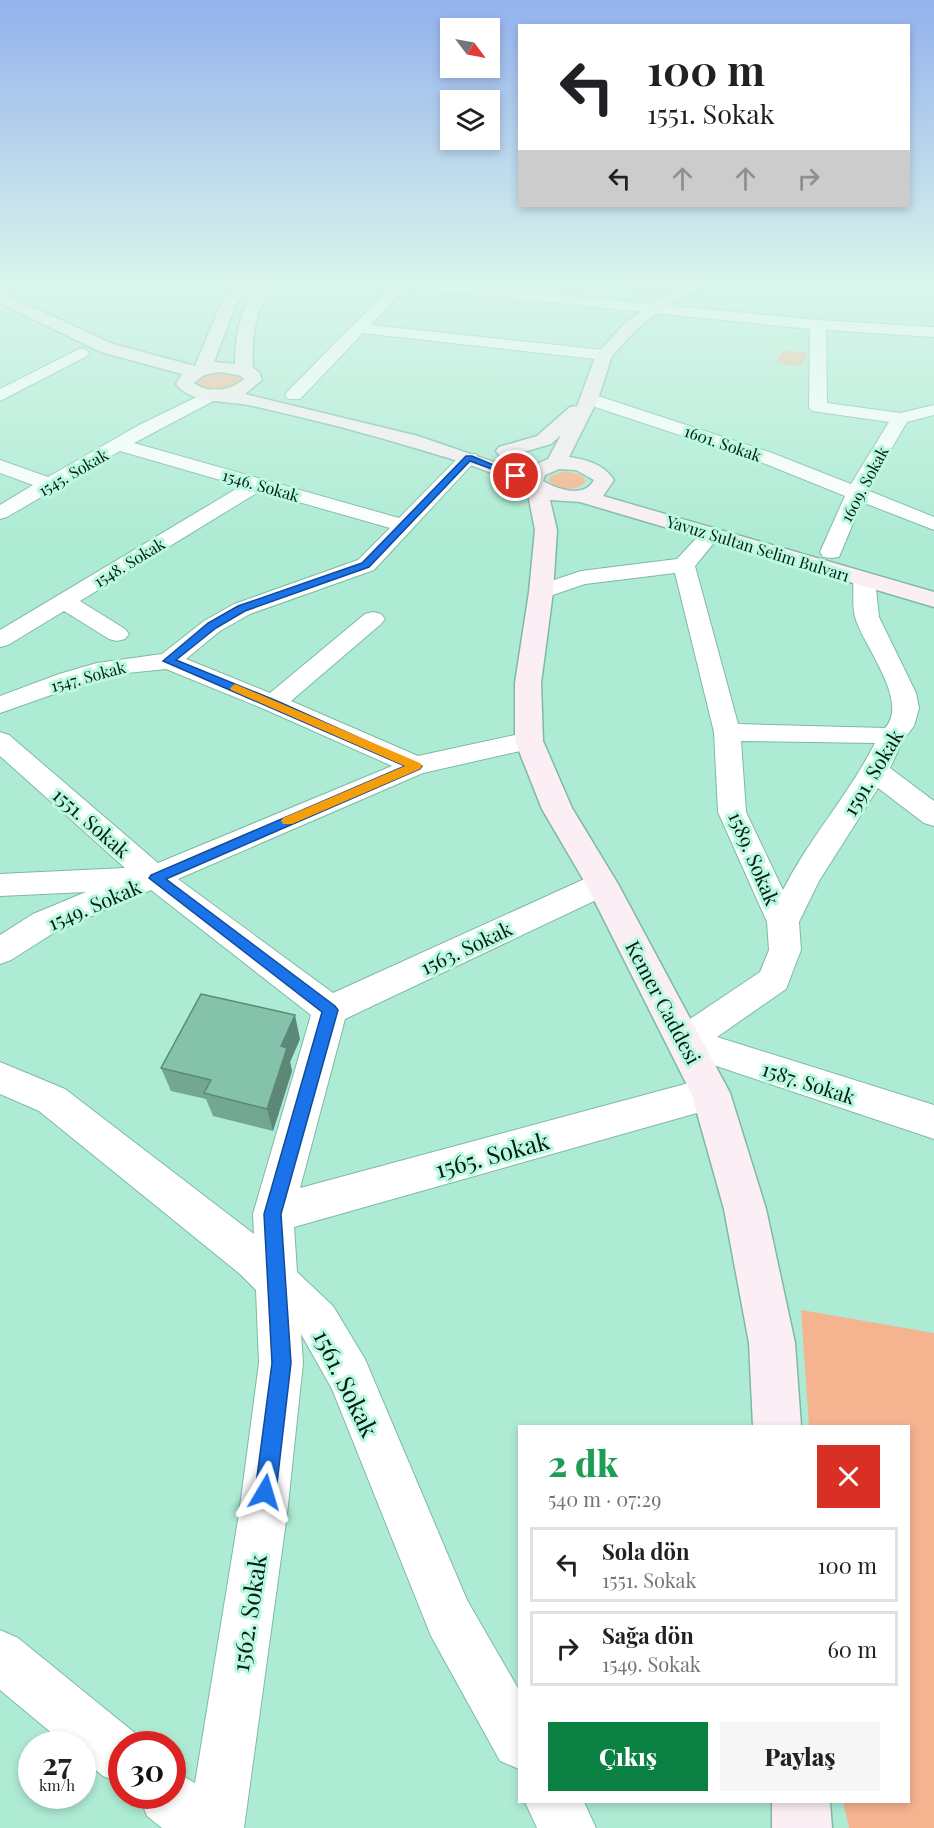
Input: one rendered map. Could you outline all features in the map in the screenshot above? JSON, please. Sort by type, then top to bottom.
[{"type":"main road","points":[[142,367],[192,379],[218,367]]},
{"type":"main road","points":[[167,367],[192,379],[197,392],[217,394],[369,429],[469,458],[535,486],[534,474],[553,465],[590,399],[600,367]]},
{"type":"main road","points":[[192,379],[198,367]]},
{"type":"main road","points":[[221,367],[249,373],[294,395],[553,465],[578,465],[606,476]]},
{"type":"main road","points":[[217,394],[242,389],[253,381],[248,367]]},
{"type":"main road","points":[[590,399],[590,442],[606,476]]},
{"type":"main road","points":[[506,451],[544,440],[590,399]]},
{"type":"main road","points":[[578,497],[599,489],[606,476]]},
{"type":"main road","name":"Yavuz Sultan Selim Bulvarı","points":[[535,486],[553,495],[578,497],[712,533],[934,600]]},
{"type":"main road","name":"Kemer Caddesi","points":[[535,486],[546,530],[541,592],[528,682],[529,741],[557,809],[602,884],[711,1094],[745,1209],[772,1343],[777,1425]]},
{"type":"main road","name":"Kemer Caddesi","points":[[541,592],[578,497]]},
{"type":"main road","name":"Yavuz Sultan Selim Bulvarı","points":[[679,503],[934,583]]},
{"type":"main road","points":[[801,1803],[802,1828]]},
{"type":"street","points":[[0,396],[54,367]]},
{"type":"street","points":[[294,395],[322,367]]},
{"type":"street","name":"1609. Sokak","points":[[819,367],[818,407],[900,418],[934,410]]},
{"type":"street","points":[[145,429],[177,404],[192,379]]},
{"type":"street","points":[[145,429],[217,394]]},
{"type":"street","name":"1601. Sokak","points":[[590,399],[765,458],[934,524]]},
{"type":"street","name":"1609. Sokak","points":[[831,552],[856,492],[900,418]]},
{"type":"street","name":"1545. Sokak","points":[[0,513],[145,429]]},
{"type":"street","name":"1546. Sokak","points":[[119,445],[404,526]]},
{"type":"street","points":[[416,766],[273,703],[169,661],[212,626],[242,609],[366,565],[469,458]]},
{"type":"street","points":[[0,466],[50,485]]},
{"type":"street","name":"1548. Sokak","points":[[0,640],[258,484]]},
{"type":"street","points":[[541,592],[581,578],[684,565],[712,533]]},
{"type":"street","name":"1589. Sokak","points":[[684,565],[727,732],[732,812],[783,922],[785,950],[774,980],[684,1041]]},
{"type":"street","name":"1591. Sokak","points":[[783,922],[805,877],[875,771],[891,737],[901,726],[906,708],[903,693],[867,617],[864,580]]},
{"type":"street","points":[[63,601],[117,634]]},
{"type":"street","points":[[273,703],[373,619]]},
{"type":"street","name":"1547. Sokak","points":[[0,705],[68,679],[106,668],[169,661]]},
{"type":"street","points":[[727,732],[868,734],[891,737]]},
{"type":"street","name":"1551. Sokak","points":[[0,741],[156,878],[330,1010]]},
{"type":"street","name":"1549. Sokak","points":[[0,951],[44,923],[156,878],[416,766],[529,741]]},
{"type":"street","points":[[875,771],[934,816]]},
{"type":"street","points":[[0,885],[156,878]]},
{"type":"street","name":"1563. Sokak","points":[[330,1010],[602,884]]},
{"type":"street","name":"1562. Sokak","points":[[216,1828],[263,1514],[281,1363],[273,1214],[330,1010]]},
{"type":"street","name":"1587. Sokak","points":[[684,1041],[934,1122]]},
{"type":"street","name":"1561. Sokak","points":[[0,1077],[52,1100],[255,1260],[318,1321],[349,1375],[449,1618],[518,1740]]},
{"type":"street","name":"1565. Sokak","points":[[273,1214],[711,1094]]},
{"type":"street","points":[[0,1656],[108,1745]]},
{"type":"street","points":[[554,1803],[568,1828]]},
{"type":"street","points":[[183,1809],[206,1828]]},
{"type":"shaded area","points":[[214,373],[228,373],[238,376],[241,381],[219,390],[207,389],[198,383],[202,377]]},
{"type":"shaded area","points":[[565,471],[582,475],[586,481],[583,485],[568,489],[558,487],[549,481],[550,476]]},
{"type":"shaded area","points":[[801,1310],[934,1333],[934,1828],[849,1828],[843,1803],[910,1803],[910,1425],[809,1425]]},
{"type":"building","points":[[201,994],[295,1015],[281,1046],[287,1048],[267,1109],[204,1093],[211,1080],[161,1068]]},
{"type":"slow traffic","points":[[235,688],[416,766],[288,821]]},
{"type":"route","points":[[265,1492],[281,1363],[273,1214],[330,1010],[156,878],[416,766],[273,703],[169,661],[212,626],[242,609],[280,593],[366,565],[469,458],[516,476]]}]
